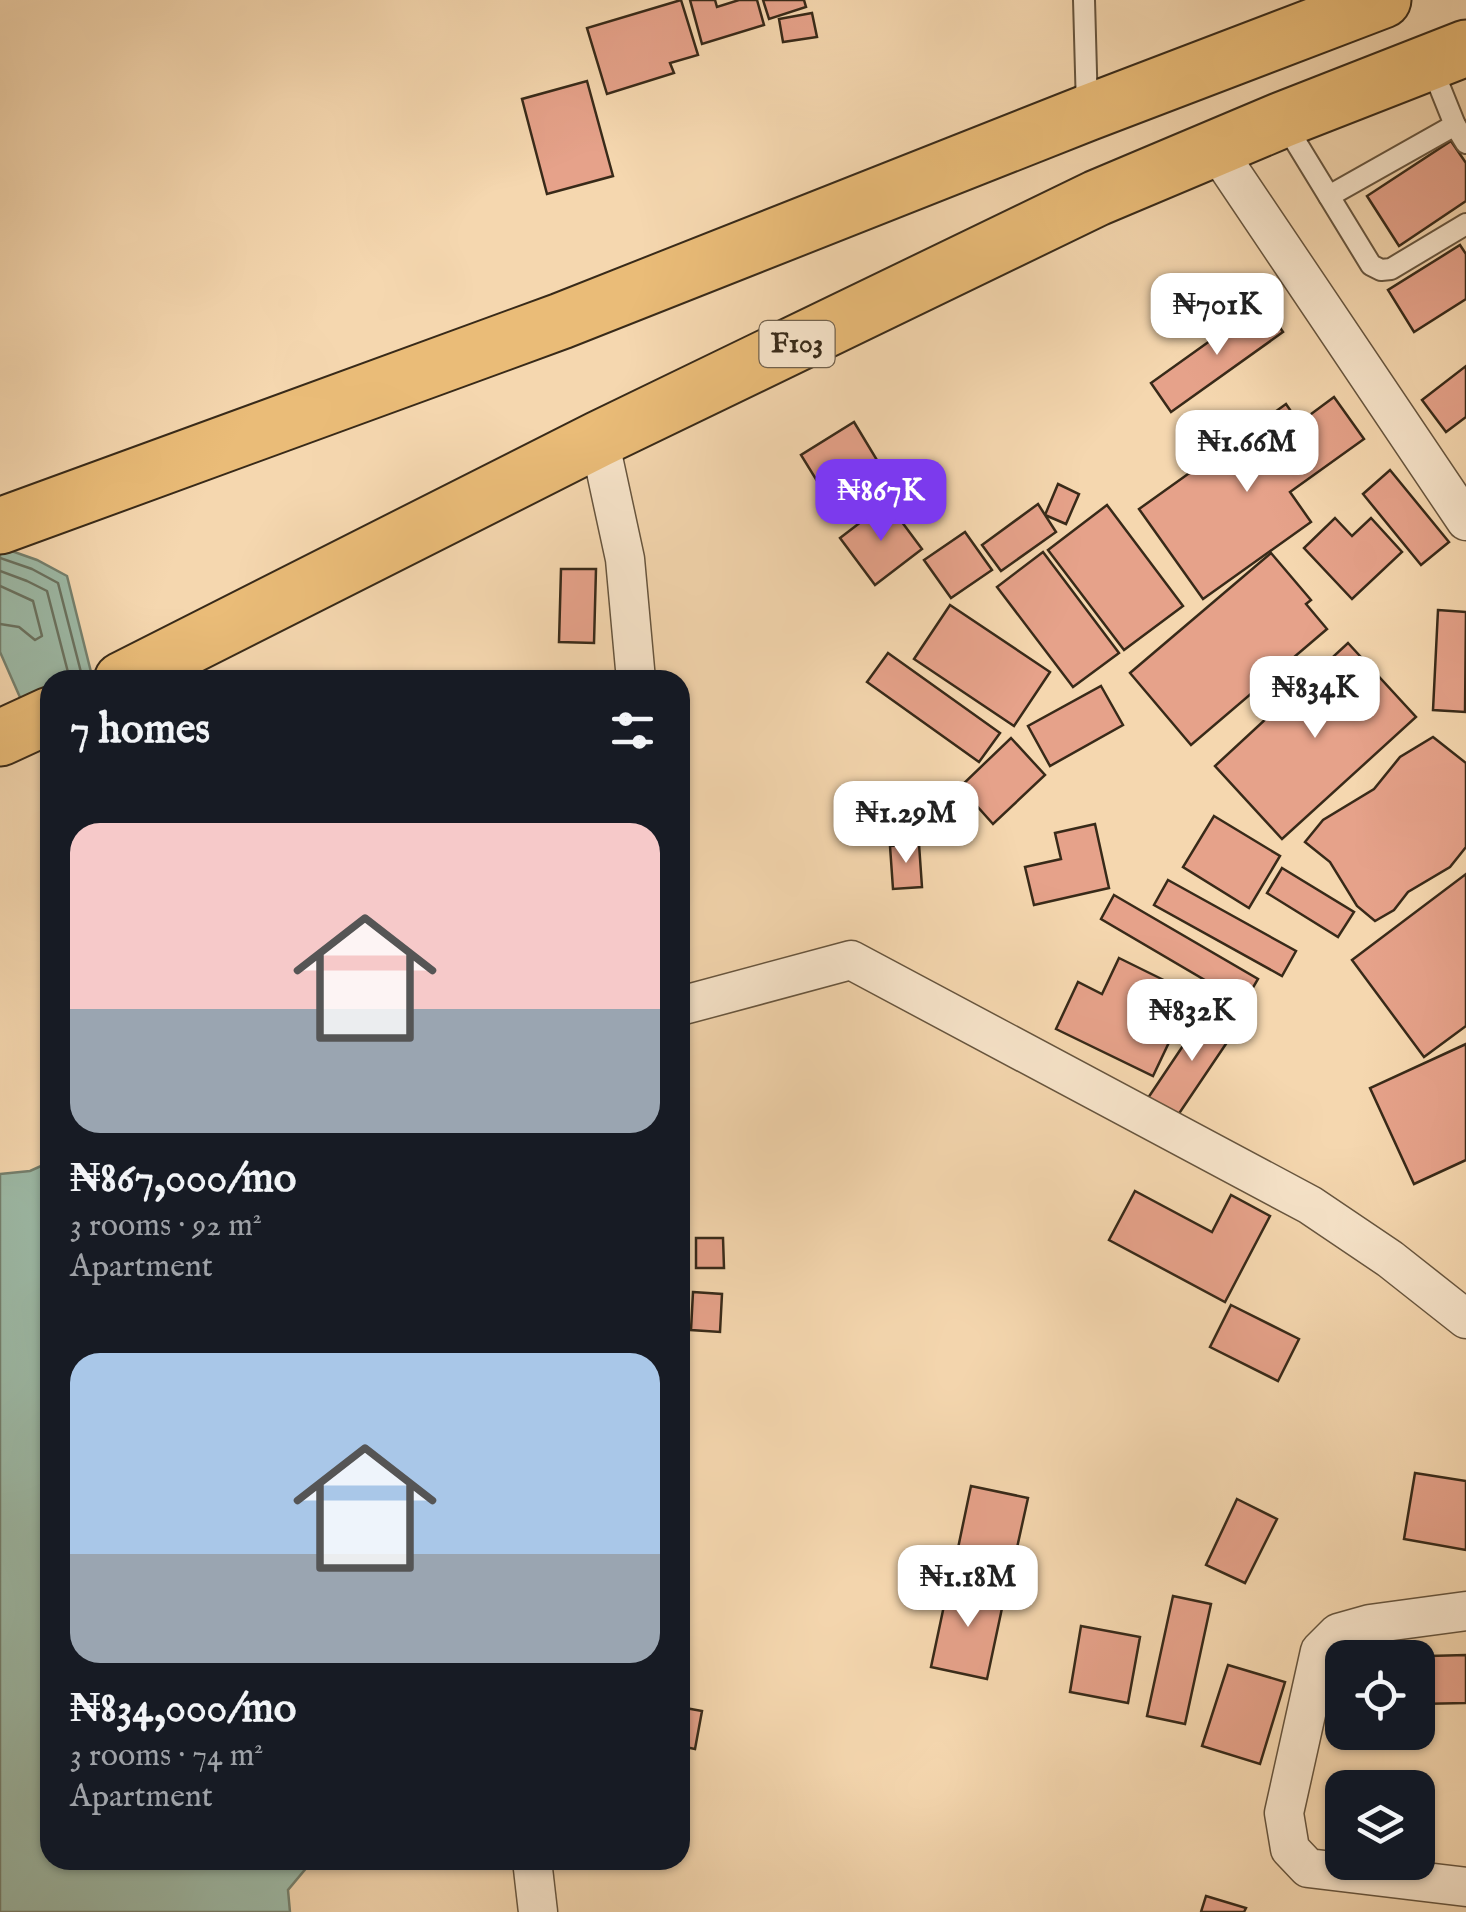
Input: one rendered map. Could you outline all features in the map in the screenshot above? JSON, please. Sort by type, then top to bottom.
[{"type":"main road","points":[[0,526],[561,320],[1382,0]]},
{"type":"main road","name":"F103","points":[[142,670],[599,440],[1097,198],[1448,56]]},
{"type":"main road","points":[[0,738],[40,719]]},
{"type":"street","points":[[1215,148],[1466,521]]},
{"type":"street","points":[[599,440],[624,559],[635,670]]},
{"type":"street","points":[[690,1003],[850,960],[1310,1206],[1390,1259],[1466,1319]]},
{"type":"street","points":[[1466,1611],[1370,1624],[1338,1633],[1320,1652],[1284,1813],[1290,1849],[1308,1868],[1466,1887]]},
{"type":"street","points":[[533,1870],[538,1912]]},
{"type":"lane","points":[[1084,0],[1088,113]]},
{"type":"lane","points":[[1328,196],[1460,134],[1448,56]]},
{"type":"lane","points":[[1282,120],[1371,266],[1380,270],[1391,268],[1466,224]]},
{"type":"water","points":[[0,547],[67,576],[90,670],[40,670],[40,743],[0,652]]},
{"type":"water","points":[[40,1166],[40,1870],[305,1870],[288,1890],[290,1912],[0,1912],[0,1174]]},
{"type":"building","points":[[681,0],[698,55],[670,63],[674,73],[607,94],[587,28]]},
{"type":"building","points":[[690,0],[715,0],[717,7],[739,0],[757,0],[764,25],[702,44]]},
{"type":"building","points":[[763,0],[804,0],[806,7],[769,19]]},
{"type":"building","points":[[812,13],[817,37],[783,42],[779,19]]},
{"type":"building","points":[[587,81],[613,176],[547,194],[522,99]]},
{"type":"building","points":[[1451,141],[1466,163],[1466,201],[1399,246],[1367,196]]},
{"type":"building","points":[[1460,245],[1466,254],[1466,299],[1414,332],[1388,290]]},
{"type":"building","points":[[1263,303],[1283,332],[1171,412],[1151,383]]},
{"type":"building","points":[[1466,366],[1466,417],[1446,432],[1422,400]]},
{"type":"building","points":[[1334,397],[1364,439],[1290,492],[1311,522],[1203,599],[1139,509],[1286,404],[1299,423]]},
{"type":"building","points":[[854,422],[883,470],[830,502],[801,455]]},
{"type":"building","points":[[1390,470],[1449,542],[1421,565],[1363,494]]},
{"type":"building","points":[[1058,484],[1079,494],[1066,524],[1045,515]]},
{"type":"building","points":[[887,502],[922,549],[875,585],[840,538]]},
{"type":"building","points":[[1038,504],[1056,532],[1001,571],[982,545]]},
{"type":"building","points":[[1107,505],[1183,606],[1124,650],[1048,550]]},
{"type":"building","points":[[1335,518],[1352,536],[1371,518],[1402,552],[1352,599],[1304,548]]},
{"type":"building","points":[[965,532],[992,570],[951,598],[924,560]]},
{"type":"building","points":[[1043,552],[1119,653],[1073,687],[997,587]]},
{"type":"building","points":[[1271,553],[1311,600],[1306,604],[1327,629],[1191,745],[1130,673]]},
{"type":"building","points":[[561,569],[596,569],[594,643],[559,642]]},
{"type":"building","points":[[950,605],[1050,672],[1014,726],[914,659]]},
{"type":"building","points":[[1438,610],[1466,612],[1465,712],[1433,710]]},
{"type":"building","points":[[1348,643],[1416,717],[1282,839],[1215,766]]},
{"type":"building","points":[[888,653],[1000,733],[979,762],[867,682]]},
{"type":"building","points":[[1101,686],[1123,725],[1050,766],[1028,726]]},
{"type":"building","points":[[1433,737],[1466,763],[1466,847],[1450,867],[1408,892],[1394,910],[1375,921],[1357,906],[1330,862],[1305,842],[1323,820],[1374,789],[1400,757]]},
{"type":"building","points":[[1011,738],[1045,775],[993,824],[960,787]]},
{"type":"building","points":[[1214,816],[1280,856],[1249,908],[1183,867]]},
{"type":"building","points":[[1095,824],[1109,888],[1034,905],[1025,867],[1061,859],[1055,833]]},
{"type":"building","points":[[919,844],[922,887],[893,889],[890,846]]},
{"type":"building","points":[[1282,868],[1354,912],[1338,937],[1267,893]]},
{"type":"building","points":[[1466,874],[1466,1026],[1424,1057],[1352,960]]},
{"type":"building","points":[[1168,880],[1296,951],[1282,976],[1154,905]]},
{"type":"building","points":[[1114,895],[1258,979],[1244,1003],[1101,919]]},
{"type":"building","points":[[1119,958],[1192,994],[1153,1076],[1056,1029],[1078,982],[1102,994]]},
{"type":"building","points":[[1209,1007],[1238,1026],[1174,1121],[1146,1101]]},
{"type":"building","points":[[1466,1044],[1466,1160],[1414,1184],[1370,1088]]},
{"type":"building","points":[[1135,1191],[1212,1232],[1231,1195],[1270,1216],[1225,1302],[1109,1240]]},
{"type":"building","points":[[696,1238],[723,1238],[724,1268],[696,1268]]},
{"type":"building","points":[[693,1292],[722,1294],[720,1332],[691,1330]]},
{"type":"building","points":[[1231,1305],[1299,1339],[1278,1381],[1210,1347]]},
{"type":"building","points":[[1415,1473],[1466,1481],[1466,1550],[1404,1539]]},
{"type":"building","points":[[971,1486],[1028,1498],[1009,1584],[953,1572]]},
{"type":"building","points":[[1237,1499],[1277,1519],[1245,1583],[1206,1565]]},
{"type":"building","points":[[949,1582],[1005,1594],[987,1679],[931,1667]]},
{"type":"building","points":[[1173,1596],[1211,1604],[1185,1724],[1147,1716]]},
{"type":"building","points":[[1081,1626],[1140,1637],[1128,1703],[1070,1692]]},
{"type":"building","points":[[1466,1655],[1466,1703],[1435,1704],[1435,1656]]},
{"type":"building","points":[[1228,1665],[1285,1682],[1260,1764],[1202,1746]]},
{"type":"building","points":[[690,1709],[702,1711],[695,1749],[690,1748]]},
{"type":"building","points":[[1206,1896],[1246,1908],[1244,1912],[1201,1912]]}]
